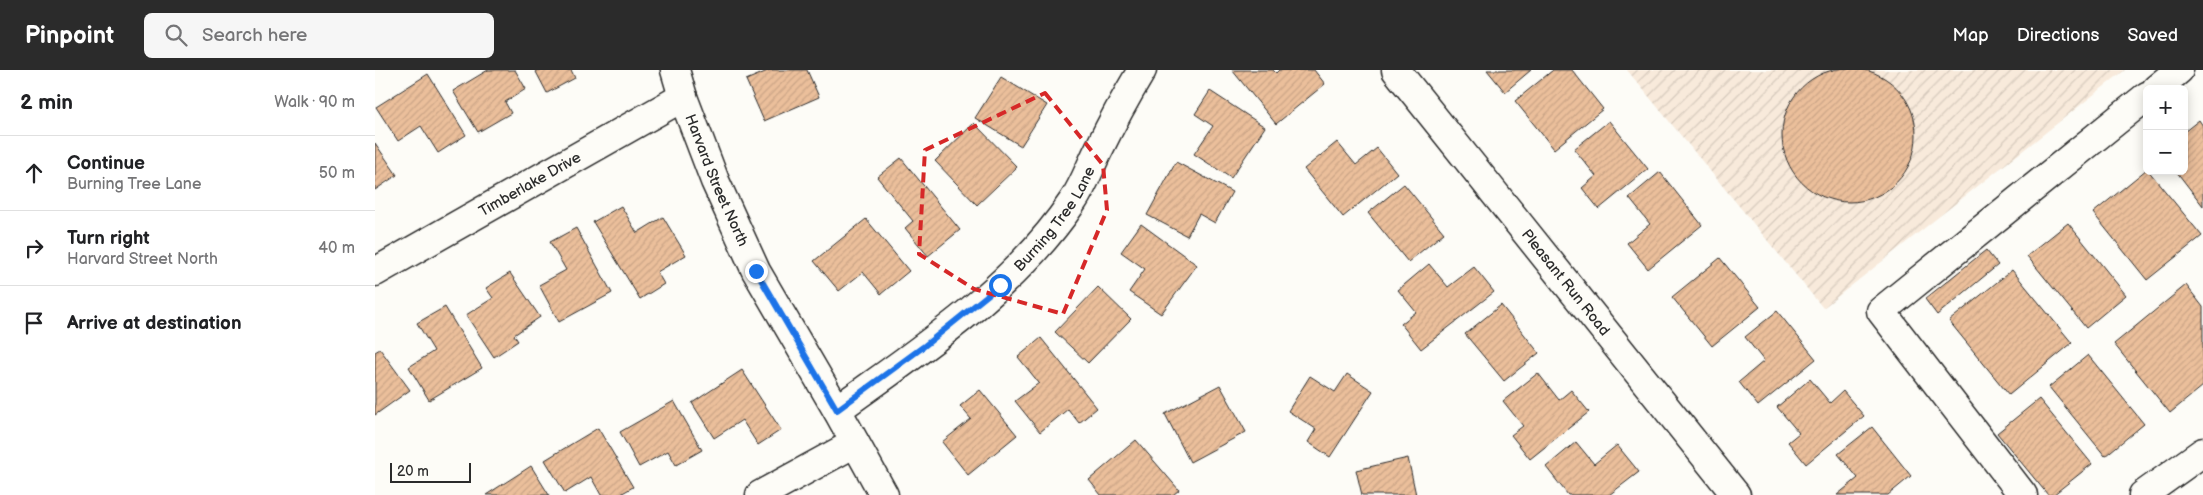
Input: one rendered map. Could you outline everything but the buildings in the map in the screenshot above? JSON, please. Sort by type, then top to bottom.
[{"type":"street","name":"Harvard Street North","points":[[675,70],[683,97],[715,181],[756,271],[884,495]]},
{"type":"street","name":"Burning Tree Lane","points":[[837,410],[923,347],[1000,285],[1041,243],[1074,200],[1116,112],[1142,70]]},
{"type":"street","name":"Pleasant Run Road","points":[[1396,70],[1736,495]]},
{"type":"street","points":[[2161,85],[2179,70]]},
{"type":"street","name":"Timberlake Drive","points":[[375,272],[683,97]]},
{"type":"street","points":[[2023,495],[1881,311],[2143,99]]},
{"type":"street","points":[[760,495],[855,443]]},
{"type":"street","points":[[2143,495],[2203,452]]},
{"type":"highlighted area","points":[[1045,93],[1103,165],[1107,210],[1063,314],[974,289],[919,254],[925,150]]},
{"type":"shaded area","points":[[1627,70],[2125,70],[1823,308]]},
{"type":"route","points":[[756,271],[837,410],[923,347],[1000,285]]}]
